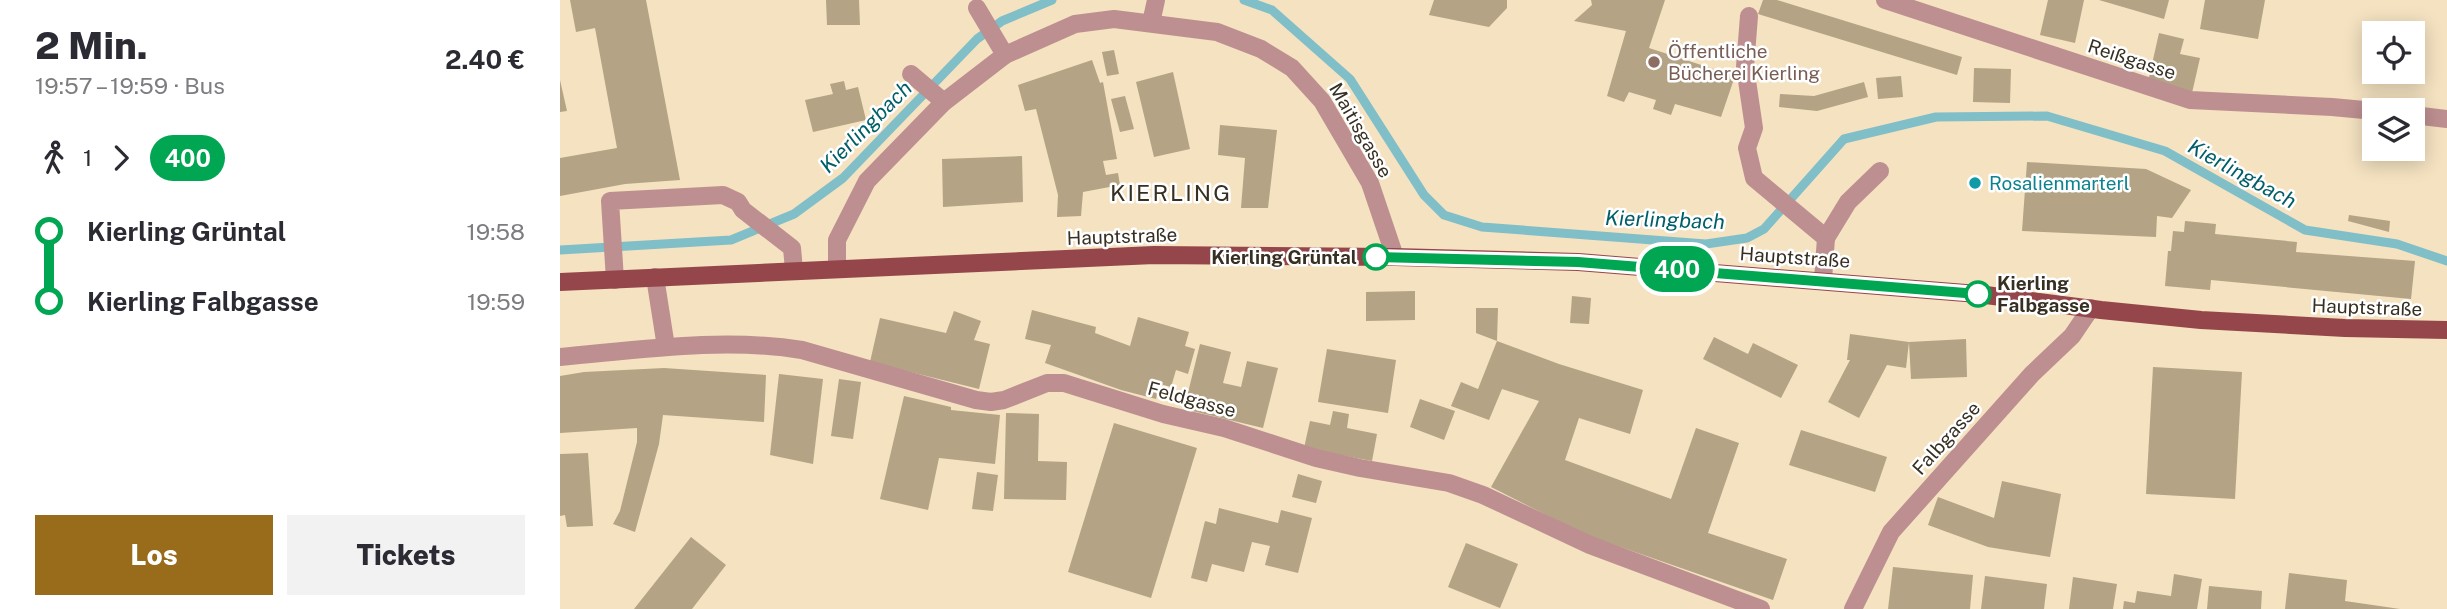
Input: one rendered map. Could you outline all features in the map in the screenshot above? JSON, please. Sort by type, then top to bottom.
[{"type":"main road","name":"Hauptstraße","points":[[560,282],[1154,255],[1395,257],[1578,262],[1978,294],[2201,320],[2345,328],[2447,330]]},
{"type":"street","points":[[1151,23],[1156,0]]},
{"type":"street","name":"Reißgasse","points":[[1885,0],[2190,100],[2362,110]]},
{"type":"street","points":[[977,8],[1005,55]]},
{"type":"street","points":[[1749,16],[1745,67],[1754,128],[1747,148],[1754,178],[1826,238]]},
{"type":"street","name":"Maitisgasse","points":[[837,268],[838,240],[867,181],[944,102],[1005,55],[1075,24],[1114,19],[1217,32],[1261,49],[1292,68],[1322,101],[1370,183],[1395,257]]},
{"type":"street","points":[[911,74],[944,102]]},
{"type":"street","points":[[2425,116],[2447,119]]},
{"type":"street","points":[[1822,280],[1826,238],[1848,202],[1880,171]]},
{"type":"street","points":[[615,280],[610,201],[723,195],[738,202],[743,210],[792,248],[794,271]]},
{"type":"street","points":[[560,357],[666,347],[655,277]]},
{"type":"street","name":"Falbgasse","points":[[1853,609],[1891,532],[2032,374],[2072,336],[2091,309]]},
{"type":"street","name":"Feldgasse","points":[[666,347],[773,345],[802,350],[991,402],[1004,400],[1047,383],[1064,383],[1163,414],[1224,428],[1316,458],[1449,482],[1590,545],[1761,609]]},
{"type":"building","points":[[570,0],[646,0],[680,180],[625,184],[560,196],[560,158],[617,148],[595,28],[576,32]]},
{"type":"building","points":[[826,0],[859,0],[860,25],[827,25]]},
{"type":"building","points":[[1434,0],[1507,0],[1507,8],[1489,27],[1429,15]]},
{"type":"building","name":"Öffentliche Bücherei Kierling","points":[[1591,0],[1665,0],[1649,48],[1735,76],[1721,117],[1675,104],[1671,115],[1653,109],[1656,100],[1629,92],[1624,102],[1607,96],[1626,31],[1574,21],[1592,5]]},
{"type":"building","points":[[1763,0],[1777,0],[1962,57],[1957,75],[1758,14]]},
{"type":"building","points":[[2048,0],[2084,0],[2075,43],[2040,35]]},
{"type":"building","points":[[2099,0],[2169,0],[2164,19]]},
{"type":"building","points":[[2205,0],[2265,0],[2258,39],[2200,29]]},
{"type":"building","points":[[2159,33],[2184,39],[2180,54],[2200,58],[2192,93],[2148,82]]},
{"type":"building","points":[[1114,50],[1119,74],[1107,76],[1102,52]]},
{"type":"building","points":[[1092,60],[1100,83],[1103,82],[1117,159],[1103,161],[1106,175],[1118,173],[1120,185],[1083,192],[1081,216],[1057,217],[1058,195],[1036,109],[1025,111],[1018,85]]},
{"type":"building","points":[[1974,68],[2011,69],[2010,103],[1973,102]]},
{"type":"building","points":[[1173,72],[1190,149],[1154,157],[1136,82]]},
{"type":"building","points":[[1901,76],[1903,97],[1878,99],[1876,78]]},
{"type":"building","points":[[560,80],[567,111],[560,112]]},
{"type":"building","points":[[844,81],[846,90],[858,87],[866,120],[813,132],[805,100],[833,94],[830,84]]},
{"type":"building","points":[[1864,82],[1868,97],[1817,111],[1779,107],[1780,94],[1814,96]]},
{"type":"building","points":[[1125,96],[1134,129],[1120,132],[1111,99]]},
{"type":"building","points":[[1220,125],[1277,130],[1268,208],[1241,208],[1245,158],[1218,155]]},
{"type":"building","points":[[1022,156],[1023,202],[943,207],[942,159]]},
{"type":"building","points":[[2027,162],[2146,169],[2191,190],[2172,218],[2157,216],[2156,237],[2022,231]]},
{"type":"building","points":[[2349,215],[2390,221],[2389,232],[2348,221]]},
{"type":"building","points":[[2185,221],[2216,224],[2215,234],[2297,242],[2296,252],[2415,261],[2411,299],[2211,280],[2210,290],[2165,286],[2173,231],[2184,232]]},
{"type":"building","points":[[1415,291],[1415,320],[1366,321],[1366,292]]},
{"type":"building","points":[[1572,296],[1591,298],[1589,324],[1570,323]]},
{"type":"building","points":[[1476,308],[1498,308],[1497,341],[1476,333]]},
{"type":"building","points":[[1032,310],[1096,327],[1095,333],[1130,346],[1138,317],[1189,332],[1185,346],[1195,349],[1188,374],[1176,370],[1171,387],[1160,384],[1156,399],[1121,390],[1045,363],[1051,345],[1025,339]]},
{"type":"building","points":[[954,311],[981,321],[974,340],[990,344],[979,389],[870,362],[880,318],[946,333]]},
{"type":"building","points":[[1850,334],[1909,342],[1906,368],[1887,365],[1859,418],[1828,402],[1850,360],[1847,360]]},
{"type":"building","points":[[1714,337],[1748,354],[1753,343],[1798,365],[1781,398],[1703,359]]},
{"type":"building","points":[[1966,339],[1967,377],[1911,379],[1909,342]]},
{"type":"building","points":[[1497,341],[1643,390],[1630,434],[1579,418],[1565,460],[1671,499],[1696,428],[1739,443],[1708,533],[1787,559],[1773,600],[1586,535],[1491,487],[1539,401],[1502,389],[1489,420],[1451,406],[1461,382],[1478,389]]},
{"type":"building","points":[[1200,344],[1231,352],[1223,383],[1241,387],[1247,361],[1278,368],[1263,428],[1184,409]]},
{"type":"building","points":[[1327,349],[1396,360],[1388,413],[1318,402]]},
{"type":"building","points":[[2153,367],[2242,372],[2235,499],[2146,494]]},
{"type":"building","points":[[664,368],[766,375],[764,422],[663,415],[659,444],[635,532],[613,524],[620,511],[637,442],[637,428],[560,433],[560,376],[584,372]]},
{"type":"building","points":[[779,374],[823,379],[813,464],[770,455]]},
{"type":"building","points":[[839,379],[861,382],[853,439],[831,436]]},
{"type":"building","points":[[904,396],[951,407],[951,410],[1000,415],[995,464],[939,458],[928,510],[880,499]]},
{"type":"building","points":[[1420,399],[1455,411],[1444,440],[1410,427]]},
{"type":"building","points":[[1333,411],[1349,414],[1347,428],[1377,434],[1372,461],[1304,448],[1310,421],[1330,425]]},
{"type":"building","points":[[1006,413],[1039,414],[1038,461],[1067,462],[1066,500],[1004,499]]},
{"type":"building","points":[[1114,423],[1197,448],[1151,598],[1068,572]]},
{"type":"building","points":[[1801,430],[1887,457],[1875,492],[1789,465]]},
{"type":"building","points":[[588,453],[593,526],[567,527],[565,515],[560,516],[560,454]]},
{"type":"building","points":[[977,472],[998,475],[993,511],[972,509]]},
{"type":"building","points":[[1298,474],[1322,481],[1316,503],[1292,497]]},
{"type":"building","points":[[2002,481],[2061,494],[2050,557],[1988,547],[1928,525],[1938,497],[1994,518]]},
{"type":"building","points":[[1219,508],[1278,523],[1281,510],[1312,518],[1298,573],[1265,565],[1270,546],[1252,542],[1244,572],[1212,564],[1207,582],[1191,578],[1205,521],[1216,524]]},
{"type":"building","points":[[691,537],[726,565],[692,609],[634,609]]},
{"type":"building","points":[[1466,543],[1518,564],[1500,608],[1448,587]]},
{"type":"building","points":[[1893,567],[1973,575],[1970,609],[1888,609]]},
{"type":"building","points":[[2289,573],[2347,580],[2345,601],[2400,609],[2285,609]]},
{"type":"building","points":[[2174,574],[2202,579],[2197,609],[2123,609],[2124,601],[2135,603],[2137,591],[2171,596]]},
{"type":"building","points":[[1985,576],[2047,584],[2044,609],[1981,609]]},
{"type":"building","points":[[2073,577],[2117,584],[2113,609],[2069,609]]},
{"type":"building","points":[[2209,586],[2262,591],[2261,609],[2207,609]]},
{"type":"waterway","name":"Kierlingbach","points":[[560,250],[731,240],[794,214],[843,178],[977,39],[1002,21],[1052,0]]},
{"type":"waterway","name":"Kierlingbach","points":[[1244,0],[1272,10],[1350,79],[1424,195],[1444,215],[1482,227],[1706,244],[1747,238],[1764,229],[1844,139],[1936,117],[2047,116],[2165,151],[2305,230],[2397,244],[2447,261]]},
{"type":"bus line","name":"400","points":[[1376,257],[1578,262],[1978,294]]},
{"type":"place","name":"Öffentliche Bücherei Kierling","points":[[1654,62]]},
{"type":"place","name":"Rosalienmarterl","points":[[1975,183]]},
{"type":"place","name":"Kierling Grüntal","points":[[1376,257]]},
{"type":"place","name":"Kierling Falbgasse","points":[[1978,294]]},
{"type":"district","name":"KIERLING","points":[[1171,193]]}]
